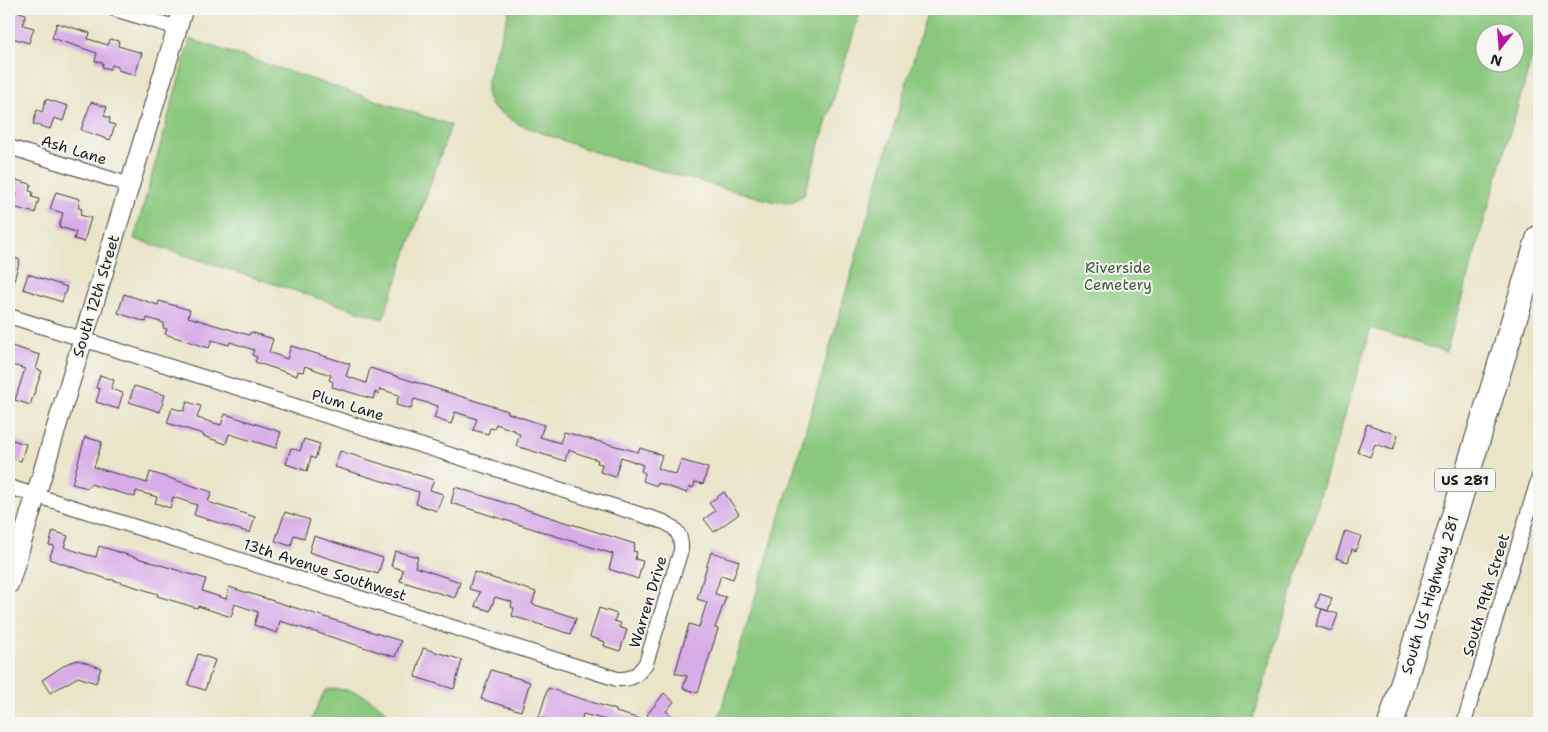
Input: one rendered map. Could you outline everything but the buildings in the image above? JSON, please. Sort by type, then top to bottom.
[{"type":"highway","name":"South US Highway 281","points":[[1391,723],[1539,238]]},
{"type":"street","points":[[114,9],[178,28]]},
{"type":"street","name":"South 12th Street","points":[[9,584],[184,9]]},
{"type":"street","name":"Ash Lane","points":[[9,147],[130,184]]},
{"type":"street","name":"Plum Lane","points":[[9,316],[664,522],[676,530]]},
{"type":"street","name":"South 19th Street","points":[[1464,723],[1539,477]]},
{"type":"street","name":"13th Avenue Southwest","points":[[9,487],[617,679],[632,678]]},
{"type":"street","name":"Warren Drive","points":[[632,678],[639,674],[646,663],[681,550],[682,542],[676,530]]},
{"type":"green space","points":[[510,9],[861,9],[804,195],[790,203],[775,202],[606,156],[520,125],[491,106],[487,96],[487,80]]},
{"type":"green space","name":"Riverside Cemetery","points":[[928,9],[1539,9],[1539,33],[1446,352],[1371,328],[1252,723],[717,723],[800,450]]},
{"type":"green space","points":[[190,39],[451,125],[383,319],[134,239]]},
{"type":"green space","points":[[329,689],[350,691],[367,697],[382,708],[396,723],[310,723],[324,692]]}]
